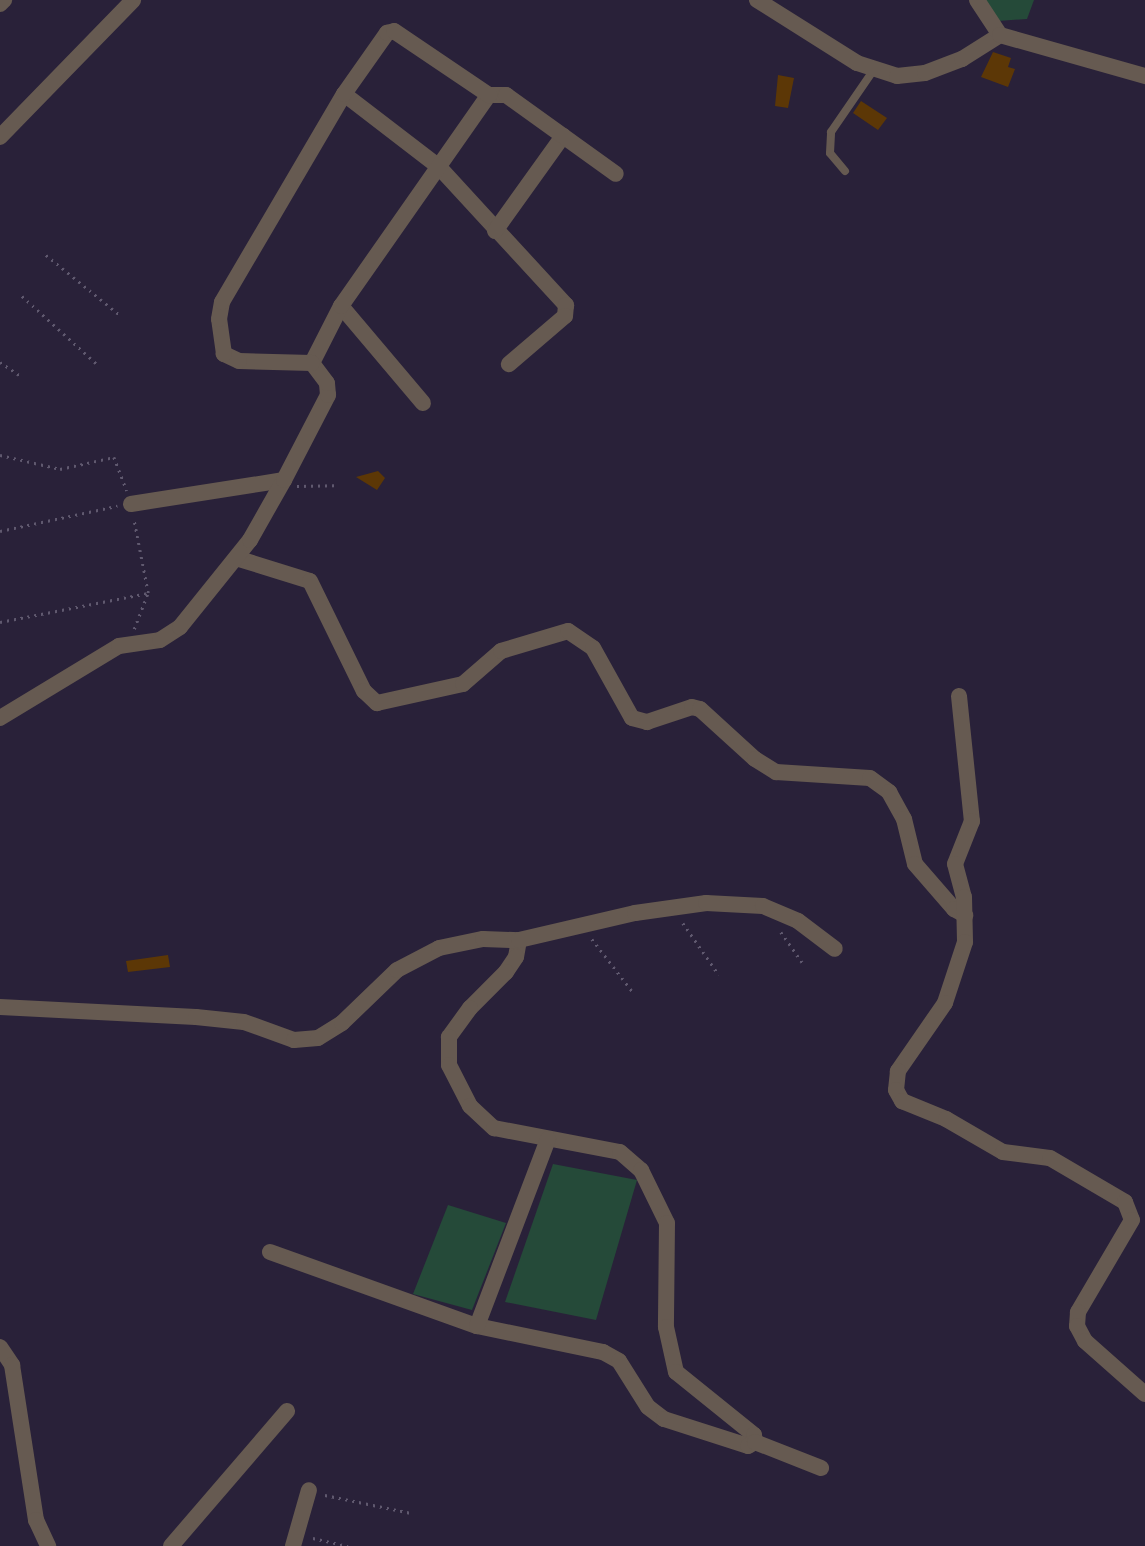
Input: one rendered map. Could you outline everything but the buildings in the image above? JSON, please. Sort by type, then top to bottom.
[{"type":"street","points":[[0,4],[4,0]]},
{"type":"street","points":[[757,0],[873,71],[897,76],[925,73],[962,60],[1000,35]]},
{"type":"street","points":[[977,0],[1000,35],[1145,76]]},
{"type":"street","points":[[0,137],[123,4]]},
{"type":"street","points":[[0,718],[119,646],[160,640],[180,627],[236,558],[282,484],[327,395],[322,372],[312,363],[239,361],[224,354],[219,318],[222,302],[344,94],[387,33],[394,31],[489,95],[506,94],[615,174]]},
{"type":"street","points":[[344,94],[439,167],[567,310],[509,364]]},
{"type":"street","points":[[312,363],[341,306],[489,95]]},
{"type":"street","points":[[495,231],[563,136]]},
{"type":"street","points":[[341,306],[423,403]]},
{"type":"street","points":[[131,504],[282,484]]},
{"type":"street","points":[[236,558],[310,581],[364,691],[377,703],[463,684],[501,651],[568,631],[593,648],[632,718],[647,722],[692,707],[700,709],[755,759],[776,772],[870,778],[889,792],[904,819],[915,864],[954,909],[965,915]]},
{"type":"street","points":[[959,696],[972,821],[955,864],[965,915],[965,942],[949,993],[934,1023],[898,1071],[896,1090],[902,1101],[946,1119],[1003,1152],[1050,1158],[1125,1202],[1132,1220],[1078,1312],[1077,1326],[1085,1341],[1145,1394]]},
{"type":"street","points":[[0,1007],[197,1017],[244,1022],[294,1040],[318,1038],[342,1023],[397,970],[439,948],[483,939],[519,940],[706,903],[763,906],[798,921],[835,949]]},
{"type":"street","points":[[519,940],[516,957],[506,972],[470,1008],[449,1037],[449,1065],[470,1105],[494,1128],[620,1152],[640,1170],[667,1223],[666,1327],[676,1371],[754,1435],[755,1442]]},
{"type":"street","points":[[477,1326],[548,1139]]},
{"type":"street","points":[[270,1252],[477,1326],[603,1352],[619,1361],[648,1407],[664,1419],[748,1446],[755,1442]]},
{"type":"street","points":[[0,1347],[12,1365],[36,1520],[48,1546]]},
{"type":"street","points":[[171,1546],[287,1410]]},
{"type":"street","points":[[755,1442],[821,1468]]},
{"type":"street","points":[[294,1540],[309,1490]]},
{"type":"lane","points":[[845,171],[830,153],[831,132],[873,71]]},
{"type":"path","points":[[46,255],[121,316]]},
{"type":"path","points":[[22,296],[97,364]]},
{"type":"path","points":[[0,362],[21,376]]},
{"type":"path","points":[[0,455],[60,469],[114,457],[131,504],[148,593],[135,627],[119,646]]},
{"type":"path","points":[[282,484],[336,485]]},
{"type":"path","points":[[0,531],[131,504]]},
{"type":"path","points":[[0,622],[148,593]]},
{"type":"path","points":[[763,906],[803,964]]},
{"type":"path","points":[[672,908],[719,975]]},
{"type":"path","points":[[583,927],[632,991]]},
{"type":"path","points":[[309,1490],[411,1513]]},
{"type":"path","points":[[294,1540],[348,1546]]},
{"type":"green space","points":[[984,0],[1034,0],[1027,19],[998,21]]},
{"type":"green space","points":[[553,1164],[637,1180],[596,1320],[505,1302]]},
{"type":"green space","points":[[448,1205],[506,1223],[472,1310],[413,1294]]}]
